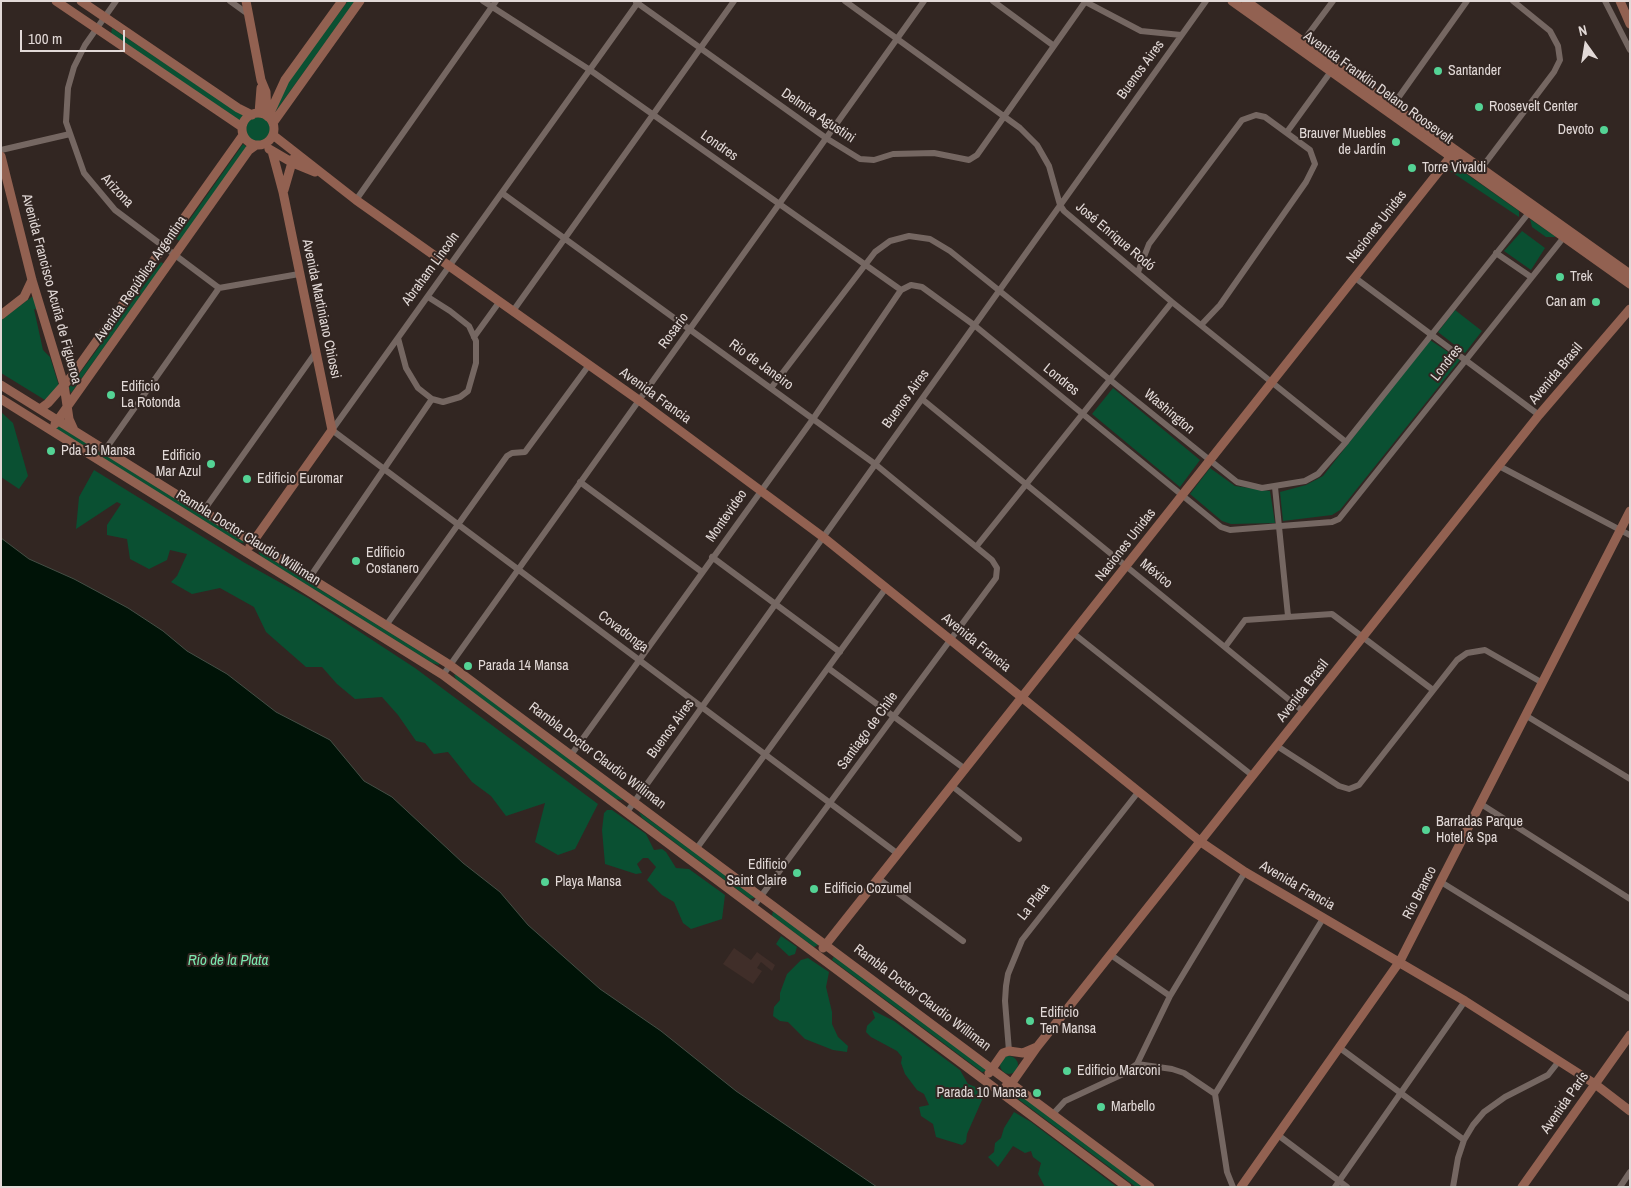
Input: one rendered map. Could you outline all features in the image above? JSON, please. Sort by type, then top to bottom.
[{"type":"street","points":[[56,1],[243,131],[248,142],[259,145],[273,135],[264,117],[261,80],[246,1]]},
{"type":"street","points":[[80,1],[238,108],[264,117]]},
{"type":"street","name":"Arizona","points":[[116,1],[95,28],[74,67],[68,88],[66,122],[70,134],[84,173],[98,193],[115,210],[219,288]]},
{"type":"street","points":[[230,1],[248,14]]},
{"type":"street","points":[[264,117],[285,80],[342,1]]},
{"type":"street","points":[[243,131],[246,119],[264,117],[360,1]]},
{"type":"street","name":"Londres","points":[[483,1],[494,4],[590,70],[901,290],[911,285],[922,287],[974,325],[1221,527],[1230,530],[1332,522],[1339,519],[1564,237]]},
{"type":"street","points":[[513,311],[734,1]]},
{"type":"street","name":"José Enrique Rodó","points":[[845,1],[1005,116],[1037,145],[1052,173],[1060,205],[1172,302],[1202,324],[1346,442]]},
{"type":"street","name":"Rosario","points":[[443,675],[924,1]]},
{"type":"street","points":[[993,1],[1054,46]]},
{"type":"street","name":"Buenos Aires","points":[[627,812],[1206,1]]},
{"type":"street","name":"Avenida Franklin Delano Roosevelt","points":[[1232,1],[1333,68],[1479,172],[1564,237],[1630,284]]},
{"type":"street","name":"Avenida Franklin Delano Roosevelt","points":[[1246,1],[1300,45]]},
{"type":"street","points":[[1300,45],[1333,1]]},
{"type":"street","points":[[1390,109],[1467,1]]},
{"type":"street","points":[[1479,172],[1554,72],[1560,60],[1558,46],[1550,31],[1513,1]]},
{"type":"street","points":[[1604,1],[1630,50]]},
{"type":"street","points":[[1620,1],[1630,24]]},
{"type":"street","name":"Delmira Agustini","points":[[637,2],[826,138],[860,159],[874,160],[893,154],[934,153],[969,160],[977,155],[1084,2]]},
{"type":"street","name":"Abraham Lincoln","points":[[245,553],[637,2]]},
{"type":"street","points":[[1084,2],[1141,31],[1181,35]]},
{"type":"street","points":[[356,200],[494,4]]},
{"type":"street","points":[[1287,132],[1333,68]]},
{"type":"street","points":[[1138,272],[1149,244],[1242,120],[1256,115],[1265,117],[1310,150],[1315,164],[1313,169],[1220,305],[1202,324]]},
{"type":"street","name":"Avenida República Argentina","points":[[40,409],[64,385],[165,247],[243,131]]},
{"type":"street","points":[[1,150],[70,134]]},
{"type":"street","name":"Avenida Francia","points":[[273,135],[292,152],[312,165],[320,174],[640,401],[823,537],[1201,842],[1245,872],[1400,961],[1465,1001],[1596,1084],[1630,1111]]},
{"type":"street","name":"Avenida Francia","points":[[259,145],[293,163],[320,174]]},
{"type":"street","name":"Avenida República Argentina","points":[[49,429],[59,420],[249,150],[259,145]]},
{"type":"street","name":"Avenida Martiniano Chiossi","points":[[272,151],[283,192],[332,430]]},
{"type":"street","points":[[283,192],[293,163],[292,152]]},
{"type":"street","name":"Naciones Unidas","points":[[817,955],[1452,154]]},
{"type":"street","name":"Avenida Francisco Acuña de Figueroa","points":[[1,156],[32,280],[64,385],[67,407],[74,430]]},
{"type":"street","name":"Rio de Janeiro","points":[[502,193],[875,464],[992,560],[997,568]]},
{"type":"street","name":"Avenida Franklin Delano Roosevelt","points":[[1531,210],[1630,274]]},
{"type":"street","name":"Washington","points":[[771,388],[875,252],[890,241],[909,236],[930,239],[950,251],[1237,482],[1262,488],[1306,481],[1318,474],[1346,442],[1430,333],[1531,210]]},
{"type":"street","points":[[1496,253],[1531,277]]},
{"type":"street","points":[[105,450],[219,288],[300,274]]},
{"type":"street","points":[[1354,277],[1466,359],[1539,416]]},
{"type":"street","points":[[1,315],[24,297],[32,280]]},
{"type":"street","name":"Montevideo","points":[[572,755],[760,490],[814,419],[901,290]]},
{"type":"street","points":[[398,338],[406,368],[418,388],[432,399],[443,402],[460,397],[468,391],[476,363],[474,337],[470,326],[450,310],[428,297]]},
{"type":"street","points":[[474,337],[500,301]]},
{"type":"street","points":[[976,547],[1172,302]]},
{"type":"street","name":"Avenida Brasil","points":[[1000,1090],[1011,1084],[1037,1047],[1499,466],[1630,309]]},
{"type":"street","points":[[204,510],[316,352]]},
{"type":"street","points":[[387,624],[507,456],[512,453],[525,452],[589,365]]},
{"type":"street","name":"Rambla Doctor Claudio Williman","points":[[1,386],[204,510],[450,665],[1150,1187]]},
{"type":"street","points":[[310,577],[432,399]]},
{"type":"street","name":"México","points":[[922,399],[1304,712]]},
{"type":"street","name":"Rambla Doctor Claudio Williman","points":[[1,400],[443,675],[988,1081],[1127,1187]]},
{"type":"street","name":"Covadonga","points":[[332,430],[898,854]]},
{"type":"street","points":[[1499,466],[1630,535]]},
{"type":"street","points":[[580,482],[702,572]]},
{"type":"street","points":[[1275,487],[1288,616]]},
{"type":"street","name":"Río Branco","points":[[1241,1187],[1400,961],[1630,511]]},
{"type":"street","points":[[712,557],[840,652]]},
{"type":"street","name":"Santiago de Chile","points":[[753,907],[996,578],[997,568]]},
{"type":"street","points":[[697,848],[886,588]]},
{"type":"street","points":[[1225,647],[1245,620],[1332,614],[1434,690]]},
{"type":"street","points":[[1073,633],[1253,776]]},
{"type":"street","points":[[1277,746],[1339,786],[1350,789],[1359,785],[1457,660],[1475,650],[1485,650],[1541,682]]},
{"type":"street","points":[[828,668],[965,769]]},
{"type":"street","points":[[1525,715],[1630,779]]},
{"type":"street","points":[[952,786],[1019,838]]},
{"type":"street","name":"La Plata","points":[[1013,1052],[1005,1001],[1006,986],[1008,974],[1022,940],[1138,791]]},
{"type":"street","points":[[1481,804],[1630,899]]},
{"type":"street","points":[[1052,1115],[1064,1101],[1123,1074],[1137,1064],[1170,996],[1245,872]]},
{"type":"street","points":[[879,879],[963,941]]},
{"type":"street","points":[[1441,882],[1630,1000]]},
{"type":"street","points":[[1234,1187],[1227,1172],[1215,1094],[1324,917]]},
{"type":"street","points":[[1112,955],[1170,996]]},
{"type":"street","points":[[1337,1184],[1465,1001]]},
{"type":"street","name":"Avenida París","points":[[1522,1187],[1630,1035]]},
{"type":"street","points":[[988,1081],[992,1068],[1003,1053],[1027,1052],[1037,1047]]},
{"type":"street","points":[[1340,1048],[1402,1092],[1464,1140]]},
{"type":"street","points":[[1013,1052],[1024,1066]]},
{"type":"street","points":[[1453,1187],[1454,1176],[1464,1140],[1484,1112],[1523,1086],[1548,1075],[1559,1060]]},
{"type":"street","points":[[1137,1064],[1172,1069],[1184,1073],[1215,1094]]},
{"type":"street","points":[[1278,1135],[1337,1184],[1347,1187]]},
{"type":"street","points":[[1620,1187],[1630,1172]]},
{"type":"shaded area","points":[[734,948],[751,960],[757,952],[775,965],[772,971],[761,962],[757,968],[762,971],[753,984],[723,964]]},
{"type":"green space","points":[[348,1],[355,1],[273,115],[288,81]]},
{"type":"green space","points":[[112,28],[244,116],[241,121],[111,34]]},
{"type":"green space","points":[[258,117],[267,120],[270,129],[267,138],[258,141],[249,138],[246,129],[249,120]]},
{"type":"green space","points":[[243,144],[247,147],[180,241],[176,239]]},
{"type":"green space","points":[[1461,170],[1519,211],[1519,217],[1450,171]]},
{"type":"green space","points":[[1530,219],[1555,237],[1546,237],[1532,227]]},
{"type":"green space","points":[[1522,231],[1545,248],[1531,270],[1504,251]]},
{"type":"green space","points":[[161,262],[164,264],[71,393],[69,388]]},
{"type":"green space","points":[[33,296],[38,310],[34,309],[43,350],[50,357],[59,386],[45,400],[1,373],[1,320]]},
{"type":"green space","points":[[1455,310],[1482,331],[1465,353],[1438,332]]},
{"type":"green space","points":[[1430,340],[1460,360],[1340,510],[1332,515],[1283,521],[1280,492],[1306,485],[1323,476]]},
{"type":"green space","points":[[1113,388],[1200,460],[1180,487],[1092,414]]},
{"type":"green space","points":[[1,412],[13,423],[28,476],[19,489],[1,477]]},
{"type":"green space","points":[[59,426],[244,543],[237,542],[56,429]]},
{"type":"green space","points":[[1210,468],[1235,486],[1270,491],[1275,523],[1231,524],[1222,521],[1190,494]]},
{"type":"green space","points":[[94,470],[245,563],[308,598],[415,668],[598,804],[575,849],[558,855],[535,842],[545,803],[506,816],[491,796],[472,782],[448,752],[434,754],[425,743],[416,741],[398,715],[382,697],[355,699],[337,684],[322,667],[306,667],[266,632],[254,607],[220,588],[192,594],[171,582],[177,576],[187,554],[170,550],[167,560],[149,569],[130,559],[127,539],[107,535],[107,525],[121,504],[117,502],[76,529],[79,497]]},
{"type":"green space","points":[[258,551],[439,663],[439,665],[432,663],[261,557]]},
{"type":"green space","points":[[456,674],[623,799],[616,799],[457,681],[454,675]]},
{"type":"green space","points":[[607,810],[612,810],[646,834],[654,850],[662,849],[666,852],[676,868],[689,869],[725,895],[722,919],[691,929],[683,923],[674,902],[662,895],[647,880],[656,867],[648,858],[643,858],[637,864],[642,873],[636,874],[605,864],[602,830],[604,813]]},
{"type":"green space","points":[[639,812],[754,895],[754,898],[750,899],[642,818]]},
{"type":"green space","points":[[773,911],[818,945],[814,947],[772,916]]},
{"type":"green space","points":[[781,936],[797,947],[795,954],[789,956],[776,944]]},
{"type":"green space","points":[[834,956],[986,1068],[986,1071],[982,1072],[832,960]]},
{"type":"green space","points":[[808,958],[829,972],[826,987],[832,1012],[832,1024],[838,1037],[848,1046],[847,1052],[833,1050],[805,1039],[788,1022],[780,1021],[773,1016],[774,1007],[780,1000],[780,993],[787,974],[801,960]]},
{"type":"green space","points":[[872,1010],[894,1021],[960,1070],[968,1084],[986,1091],[967,1134],[966,1142],[962,1145],[936,1137],[933,1124],[921,1116],[919,1107],[929,1105],[924,1094],[917,1090],[905,1074],[901,1063],[902,1057],[897,1051],[871,1037],[866,1032],[867,1026],[875,1018]]},
{"type":"green space","points":[[1005,1056],[1013,1056],[1018,1061],[1016,1072],[1005,1074],[1000,1069],[1000,1061]]},
{"type":"green space","points":[[1011,1088],[1145,1187],[1136,1187],[1010,1093]]},
{"type":"green space","points":[[1014,1112],[1031,1122],[1117,1187],[1045,1187],[1038,1174],[1041,1163],[1033,1157],[1031,1151],[1025,1153],[1013,1146],[998,1167],[988,1157],[994,1152],[995,1143],[1001,1138],[1004,1128]]},
{"type":"water","name":"Río de la Plata","points":[[1,538],[29,559],[74,579],[128,608],[163,631],[187,651],[227,674],[276,712],[330,740],[364,781],[392,797],[463,863],[500,892],[528,925],[600,989],[661,1031],[736,1091],[877,1187],[1,1187]]},
{"type":"place","name":"Santander","points":[[1438,71]]},
{"type":"place","name":"Roosevelt Center","points":[[1479,107]]},
{"type":"place","name":"Devoto","points":[[1604,130]]},
{"type":"place","name":"Brauver Muebles de Jardín","points":[[1396,142]]},
{"type":"place","name":"Torre Vivaldi","points":[[1412,168]]},
{"type":"place","name":"Trek","points":[[1560,277]]},
{"type":"place","name":"Can am","points":[[1596,302]]},
{"type":"place","name":"Edificio La Rotonda","points":[[111,395]]},
{"type":"place","name":"Pda 16 Mansa","points":[[51,451]]},
{"type":"place","name":"Edificio Mar Azul","points":[[211,464]]},
{"type":"place","name":"Edificio Euromar","points":[[247,479]]},
{"type":"place","name":"Edificio Costanero","points":[[356,561]]},
{"type":"place","name":"Parada 14 Mansa","points":[[468,666]]},
{"type":"place","name":"Barradas Parque Hotel & Spa","points":[[1426,830]]},
{"type":"place","name":"Edificio Saint Claire","points":[[797,873]]},
{"type":"place","name":"Playa Mansa","points":[[545,882]]},
{"type":"place","name":"Edificio Cozumel","points":[[814,889]]},
{"type":"place","name":"Edificio Ten Mansa","points":[[1030,1021]]},
{"type":"place","name":"Edificio Marconi","points":[[1067,1071]]},
{"type":"place","name":"Parada 10 Mansa","points":[[1037,1093]]},
{"type":"place","name":"Marbello","points":[[1101,1107]]}]
